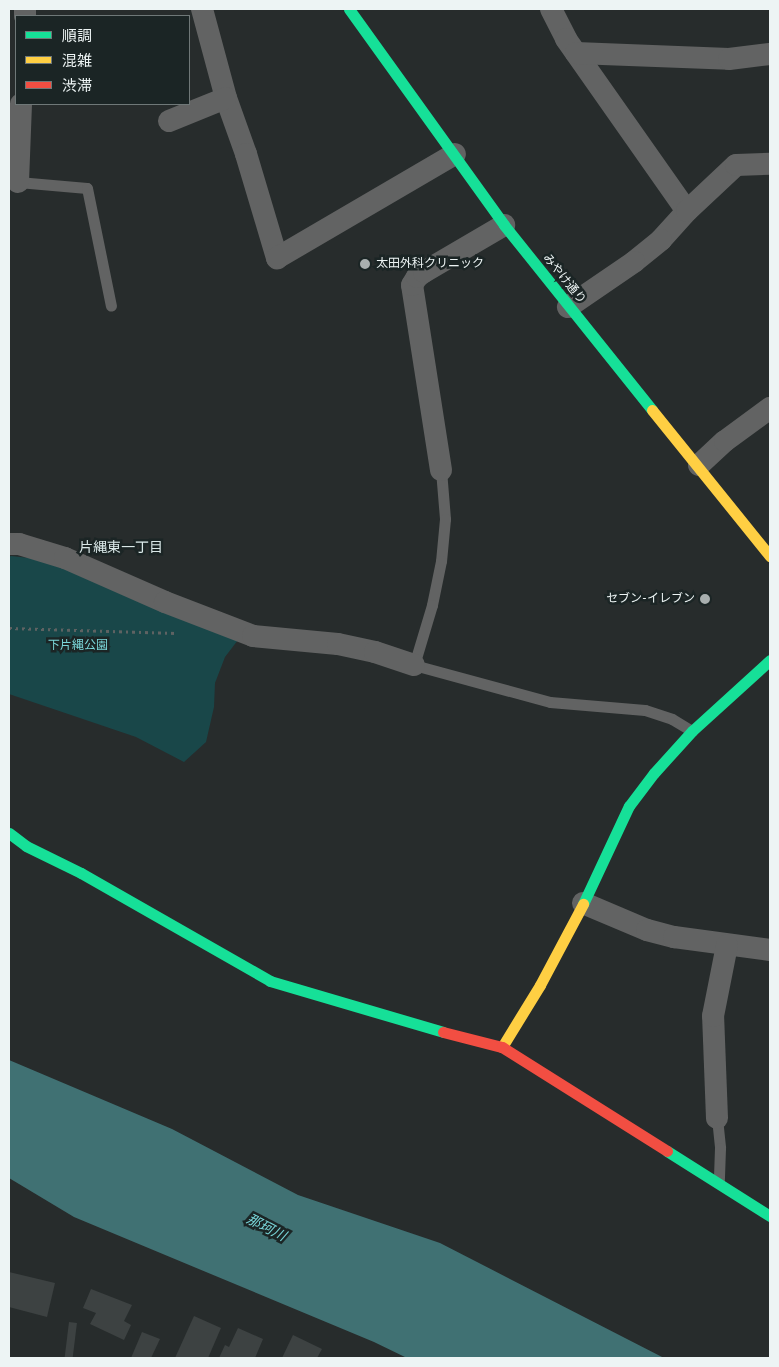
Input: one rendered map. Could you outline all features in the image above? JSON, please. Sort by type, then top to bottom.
[{"type":"main road","name":"みやけ通り","points":[[349,9],[455,154],[504,226],[770,556]]},
{"type":"main road","points":[[502,1048],[540,985],[583,903],[630,806],[654,773],[692,731],[770,660]]},
{"type":"main road","points":[[9,833],[26,846],[81,873],[144,911],[270,981],[408,1023],[502,1048],[770,1216]]},
{"type":"street","points":[[202,9],[226,98],[246,154],[277,258],[455,154]]},
{"type":"street","points":[[550,9],[576,53],[687,212]]},
{"type":"street","points":[[576,53],[729,59],[770,54]]},
{"type":"street","points":[[169,121],[226,98]]},
{"type":"street","points":[[18,182],[22,105]]},
{"type":"street","points":[[568,307],[634,262],[661,240],[687,212],[736,166],[770,164]]},
{"type":"street","points":[[440,470],[412,285],[416,277],[504,226]]},
{"type":"street","points":[[699,466],[725,442],[770,408]]},
{"type":"street","points":[[9,544],[19,544],[65,558],[166,602],[253,636],[338,644],[383,654],[414,665]]},
{"type":"street","points":[[583,903],[647,930],[674,937],[770,950]]},
{"type":"street","points":[[717,1118],[713,1016],[727,945]]},
{"type":"lane","points":[[18,182],[87,188],[111,306]]},
{"type":"lane","points":[[440,470],[445,519],[441,561],[432,605],[414,665],[550,702],[645,710],[672,719],[692,731]]},
{"type":"lane","points":[[717,1118],[720,1148],[719,1184]]},
{"type":"path","points":[[9,628],[185,633]]},
{"type":"green space","name":"下片縄公園","points":[[9,557],[47,560],[238,640],[225,657],[215,683],[214,707],[206,742],[184,762],[136,737],[9,694]]},
{"type":"water","name":"那珂川","points":[[9,1060],[172,1129],[298,1195],[440,1243],[664,1358],[407,1358],[374,1342],[74,1217],[9,1178]]},
{"type":"building","points":[[9,1272],[55,1283],[47,1317],[9,1307]]},
{"type":"building","points":[[91,1289],[132,1305],[124,1321],[131,1325],[124,1340],[90,1324],[96,1313],[83,1308]]},
{"type":"building","points":[[194,1316],[221,1328],[208,1358],[175,1358]]},
{"type":"building","points":[[69,1322],[77,1323],[73,1358],[65,1358]]},
{"type":"building","points":[[238,1328],[263,1339],[255,1358],[219,1358],[225,1345],[229,1347]]},
{"type":"building","points":[[142,1332],[160,1339],[151,1358],[131,1358]]},
{"type":"building","points":[[293,1335],[322,1349],[317,1358],[282,1358]]},
{"type":"traffic: fast","points":[[349,9],[504,225],[652,410]]},
{"type":"traffic: fast","points":[[583,904],[629,806],[654,773],[692,731],[770,660]]},
{"type":"traffic: fast","points":[[9,833],[26,846],[81,873],[270,981],[443,1032]]},
{"type":"traffic: fast","points":[[667,1151],[770,1216]]},
{"type":"traffic: slow","points":[[652,410],[770,556]]},
{"type":"traffic: slow","points":[[502,1047],[540,985],[583,904]]},
{"type":"traffic: jam","points":[[443,1032],[502,1047],[667,1151]]},
{"type":"place","name":"太田外科クリニック","points":[[365,264]]},
{"type":"place","name":"セブン-イレブン","points":[[705,599]]},
{"type":"district","name":"片縄東一丁目","points":[[121,548]]}]
